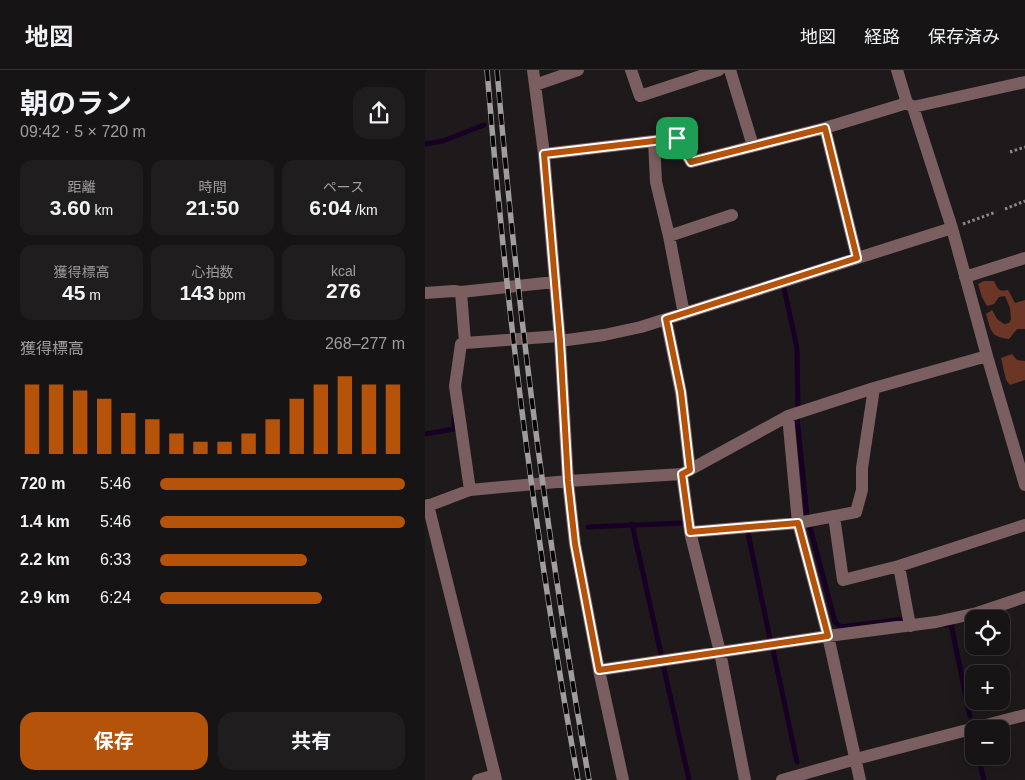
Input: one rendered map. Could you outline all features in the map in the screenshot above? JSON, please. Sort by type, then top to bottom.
[{"type":"street","points":[[533,70],[544,154],[560,339],[568,481],[575,544],[599,670],[623,780]]},
{"type":"street","points":[[535,85],[578,70]]},
{"type":"street","points":[[631,70],[640,96],[719,70]]},
{"type":"street","points":[[730,70],[753,146]]},
{"type":"street","points":[[897,70],[952,228],[1025,485]]},
{"type":"street","points":[[544,154],[677,138],[691,162],[910,105],[1025,82]]},
{"type":"street","points":[[825,128],[857,258]]},
{"type":"street","points":[[654,141],[656,182],[669,236],[684,314]]},
{"type":"street","points":[[669,236],[732,215]]},
{"type":"street","points":[[470,490],[455,386],[461,344],[604,335],[641,327],[952,228]]},
{"type":"street","points":[[965,277],[1025,258]]},
{"type":"street","points":[[425,293],[461,292],[554,282]]},
{"type":"street","points":[[461,292],[465,343]]},
{"type":"street","points":[[666,319],[681,392],[690,532],[720,652],[745,780]]},
{"type":"street","points":[[478,780],[496,778],[427,506],[470,490],[686,472],[788,416],[874,388],[987,356]]},
{"type":"street","points":[[690,532],[798,523],[857,512],[862,490],[862,468],[874,388]]},
{"type":"street","points":[[788,416],[798,523],[828,636],[860,780]]},
{"type":"street","points":[[834,516],[843,580],[899,566],[1025,525]]},
{"type":"street","points":[[899,566],[910,626]]},
{"type":"street","points":[[599,670],[936,622],[977,613],[1025,597]]},
{"type":"street","points":[[782,780],[1025,715]]},
{"type":"path","points":[[1009,152],[1025,147]]},
{"type":"path","points":[[1005,209],[1025,201]]},
{"type":"path","points":[[952,228],[996,212]]},
{"type":"shaded area","points":[[984,281],[994,281],[996,286],[1002,291],[1008,290],[1015,303],[1025,300],[1025,329],[1017,329],[1009,339],[992,332],[986,314],[992,310],[997,319],[1004,324],[1009,323],[1011,319],[1010,308],[1005,296],[999,297],[994,304],[987,306],[978,284]]},
{"type":"shaded area","points":[[1012,354],[1017,360],[1025,361],[1025,380],[1010,385],[1006,380],[1001,358]]},
{"type":"waterway","points":[[425,144],[443,141],[484,125]]},
{"type":"waterway","points":[[784,288],[797,348],[798,406]]},
{"type":"waterway","points":[[425,434],[454,429],[454,417]]},
{"type":"waterway","points":[[797,417],[807,516]]},
{"type":"waterway","points":[[588,527],[683,523]]},
{"type":"waterway","points":[[632,524],[661,654]]},
{"type":"waterway","points":[[810,527],[835,622],[841,627],[904,619]]},
{"type":"waterway","points":[[748,533],[770,639]]},
{"type":"waterway","points":[[946,625],[951,624],[970,716]]},
{"type":"waterway","points":[[773,650],[797,762]]},
{"type":"waterway","points":[[663,664],[689,780]]},
{"type":"waterway","points":[[980,765],[984,780]]},
{"type":"railway","points":[[487,70],[503,248],[524,426],[549,603],[578,780]]},
{"type":"railway","points":[[497,70],[514,248],[535,426],[560,603],[589,780]]},
{"type":"route","points":[[825,128],[857,258],[666,319],[681,392],[690,470],[682,474],[690,532],[798,523],[828,636],[599,670],[575,544],[568,481],[560,341],[544,154],[677,138],[691,162],[825,128]]}]
